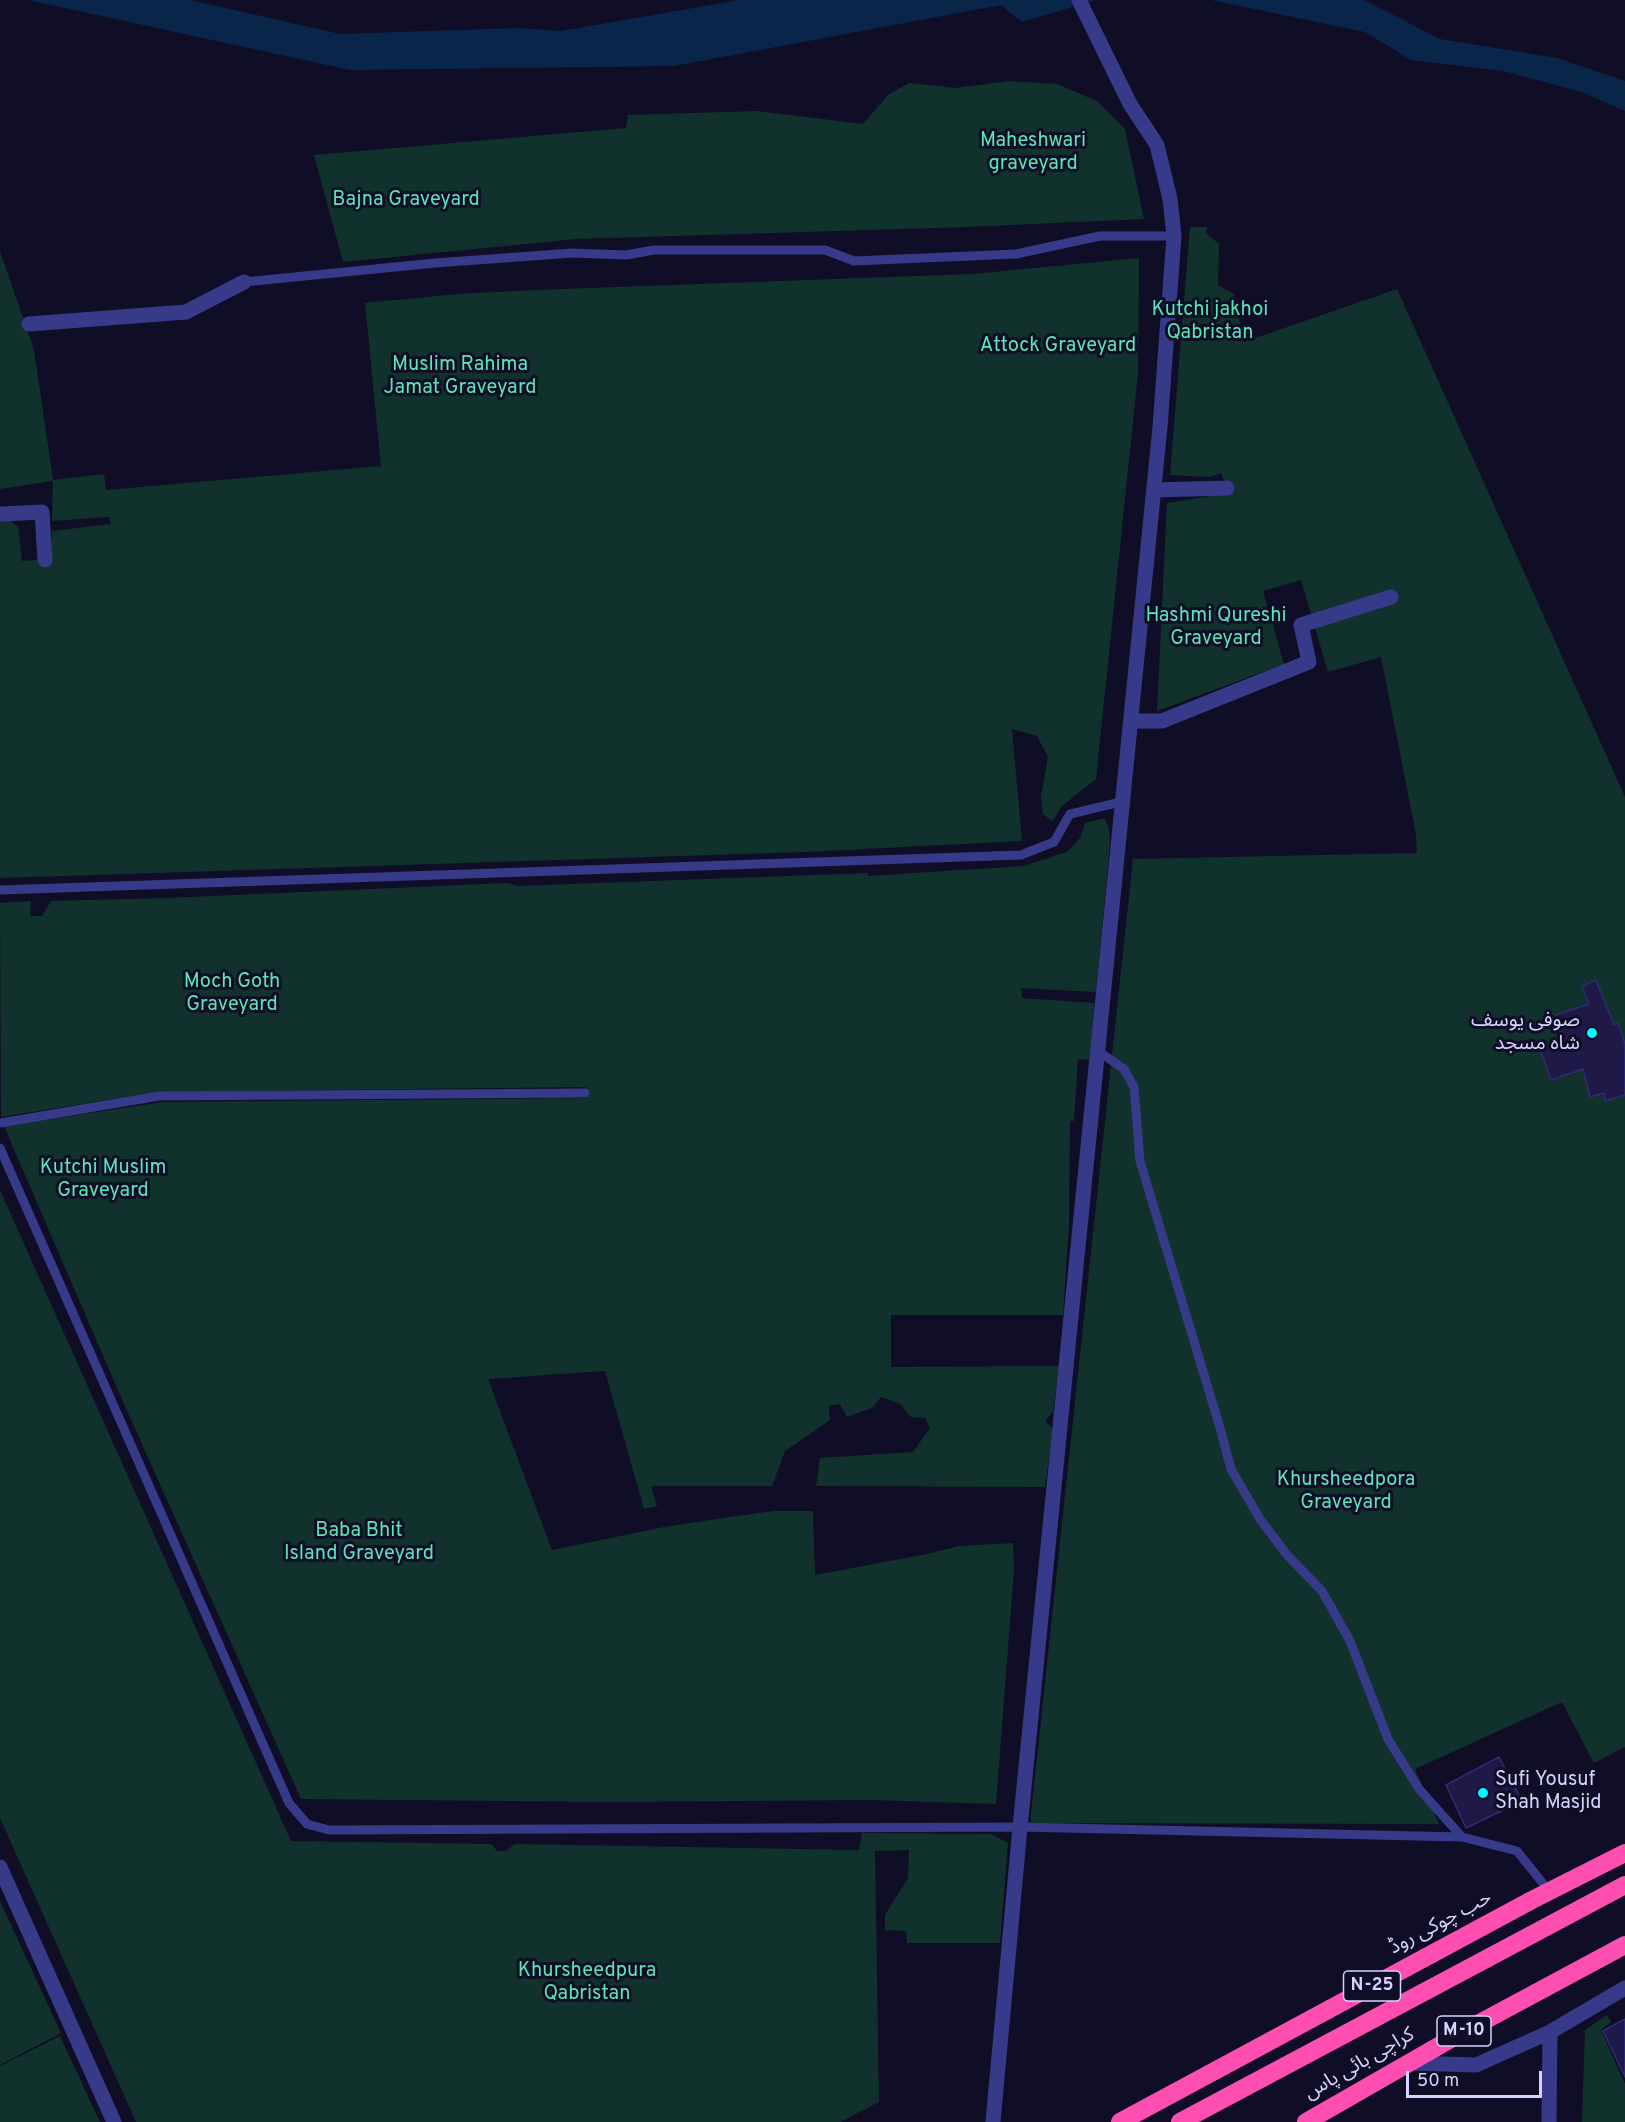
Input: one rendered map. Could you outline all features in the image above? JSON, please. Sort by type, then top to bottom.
[{"type":"highway","name":"حب چوکی روڈ","points":[[1120,2122],[1549,1891],[1625,1853]]},
{"type":"highway","points":[[1180,2122],[1625,1884]]},
{"type":"highway","name":"کراچی بائی پاس","points":[[1306,2122],[1408,2063],[1625,1945]]},
{"type":"street","points":[[993,2122],[1020,1827],[1154,490],[1174,236],[1170,199],[1157,144],[1130,104],[1082,4]]},
{"type":"street","points":[[29,324],[186,312],[244,282]]},
{"type":"street","points":[[1154,490],[1227,488]]},
{"type":"street","points":[[0,514],[42,512],[45,560]]},
{"type":"street","points":[[1131,721],[1162,722],[1309,662],[1300,625],[1390,597]]},
{"type":"street","points":[[0,1867],[114,2122]]},
{"type":"street","points":[[1408,2063],[1476,2065],[1550,2032],[1625,1988]]},
{"type":"street","points":[[1549,2122],[1550,2032]]},
{"type":"lane","points":[[244,282],[435,263],[573,253],[626,255],[654,250],[825,250],[854,261],[1016,254],[1100,236],[1174,236]]},
{"type":"lane","points":[[0,890],[1021,855],[1054,842],[1070,814],[1124,801]]},
{"type":"lane","points":[[1098,1051],[1124,1069],[1134,1087],[1140,1161],[1231,1469],[1260,1520],[1287,1555],[1322,1592],[1350,1641],[1388,1738],[1419,1789],[1462,1836]]},
{"type":"lane","points":[[0,1123],[159,1096],[585,1093]]},
{"type":"lane","points":[[0,1148],[289,1803],[307,1824],[330,1830],[1020,1827],[1462,1836],[1517,1851],[1549,1891]]},
{"type":"green space","points":[[1011,81],[1057,84],[1097,101],[1125,129],[1144,219],[576,239],[343,262],[314,155],[626,128],[628,115],[757,111],[863,124],[888,95],[909,83],[955,88]]},
{"type":"green space","name":"Khursheedpora Graveyard","points":[[1190,227],[1207,227],[1206,233],[1219,244],[1218,285],[1234,294],[1244,342],[1397,289],[1625,797],[1625,1747],[1594,1763],[1562,1702],[1415,1769],[1439,1824],[1030,1823],[1133,859],[1417,853],[1416,834],[1381,657],[1328,672],[1301,580],[1263,591],[1284,664],[1157,711],[1167,503],[1229,493],[1221,473],[1210,477],[1170,475]]},
{"type":"green space","points":[[0,251],[34,350],[53,480],[104,474],[106,490],[381,466],[365,303],[457,294],[535,290],[972,274],[1139,258],[1138,373],[1096,779],[1062,806],[1052,821],[1043,814],[1041,797],[1048,757],[1037,736],[1012,729],[1022,841],[805,852],[0,878],[0,520],[8,519],[18,527],[22,561],[51,559],[52,531],[111,524],[109,517],[52,521],[53,481],[0,489]]},
{"type":"green space","points":[[1105,818],[1110,843],[1096,992],[1021,988],[1022,998],[1094,1003],[1091,1060],[1078,1059],[1074,1121],[1070,1121],[1069,1224],[1063,1315],[891,1315],[891,1367],[1059,1366],[1053,1412],[1045,1421],[1053,1429],[1045,1487],[816,1486],[820,1458],[913,1452],[930,1428],[925,1418],[911,1417],[900,1404],[881,1397],[872,1408],[847,1417],[840,1404],[829,1406],[830,1420],[785,1451],[772,1486],[651,1486],[657,1506],[644,1509],[605,1371],[488,1379],[552,1550],[664,1527],[774,1511],[813,1511],[815,1575],[960,1546],[1013,1543],[1014,1570],[996,1804],[872,1800],[609,1802],[301,1799],[120,1395],[4,1126],[163,1102],[585,1098],[586,1087],[157,1092],[1,1117],[0,903],[31,901],[30,916],[42,916],[51,901],[507,883],[517,886],[868,873],[868,876],[1024,866],[1067,852],[1080,838],[1085,823]]},
{"type":"green space","name":"Khursheedpura Qabristan","points":[[0,1190],[291,1841],[491,1844],[497,1851],[507,1851],[514,1844],[859,1850],[862,1833],[991,1834],[1008,1843],[1000,1943],[907,1943],[906,1931],[885,1930],[885,1915],[908,1878],[909,1850],[875,1851],[879,2102],[840,2122],[136,2122],[0,1818]]},
{"type":"green space","points":[[0,1901],[61,2033],[0,2065]]},
{"type":"green space","points":[[1607,2015],[1611,2022],[1601,2030],[1625,2084],[1625,2122],[1582,2122],[1585,2030]]},
{"type":"green space","points":[[60,2036],[100,2122],[0,2122],[0,2066]]},
{"type":"water","points":[[28,0],[190,0],[340,34],[519,28],[561,31],[739,0],[1096,0],[1022,22],[1001,5],[674,66],[350,70]]},
{"type":"water","points":[[1211,0],[1364,0],[1440,39],[1557,58],[1625,81],[1625,111],[1582,92],[1503,71],[1411,60],[1365,32]]},
{"type":"building","name":"صوفی یوسف شاہ مسجد","points":[[1596,980],[1614,1025],[1618,1023],[1625,1044],[1625,1095],[1605,1101],[1604,1093],[1590,1097],[1583,1069],[1551,1080],[1540,1049],[1565,1042],[1556,1015],[1589,1004],[1582,986]]},
{"type":"building","name":"Sufi Yousuf Shah Masjid","points":[[1499,1757],[1522,1801],[1466,1828],[1446,1785]]},
{"type":"building","points":[[1625,2019],[1625,2077],[1603,2031]]},
{"type":"place","name":"صوفی یوسف شاہ مسجد","points":[[1592,1033]]},
{"type":"place","name":"Sufi Yousuf Shah Masjid","points":[[1483,1793]]},
{"type":"park label","name":"Maheshwari graveyard","points":[[1033,154]]},
{"type":"park label","name":"Bajna Graveyard","points":[[406,201]]},
{"type":"park label","name":"Kutchi jakhoi Qabristan","points":[[1210,322]]},
{"type":"park label","name":"Attock Graveyard","points":[[1058,347]]},
{"type":"park label","name":"Muslim Rahima Jamat Graveyard","points":[[460,378]]},
{"type":"park label","name":"Hashmi Qureshi Graveyard","points":[[1216,628]]},
{"type":"park label","name":"Moch Goth Graveyard","points":[[232,994]]},
{"type":"park label","name":"Kutchi Muslim Graveyard","points":[[103,1180]]},
{"type":"park label","name":"Baba Bhit Island Graveyard","points":[[359,1544]]}]
